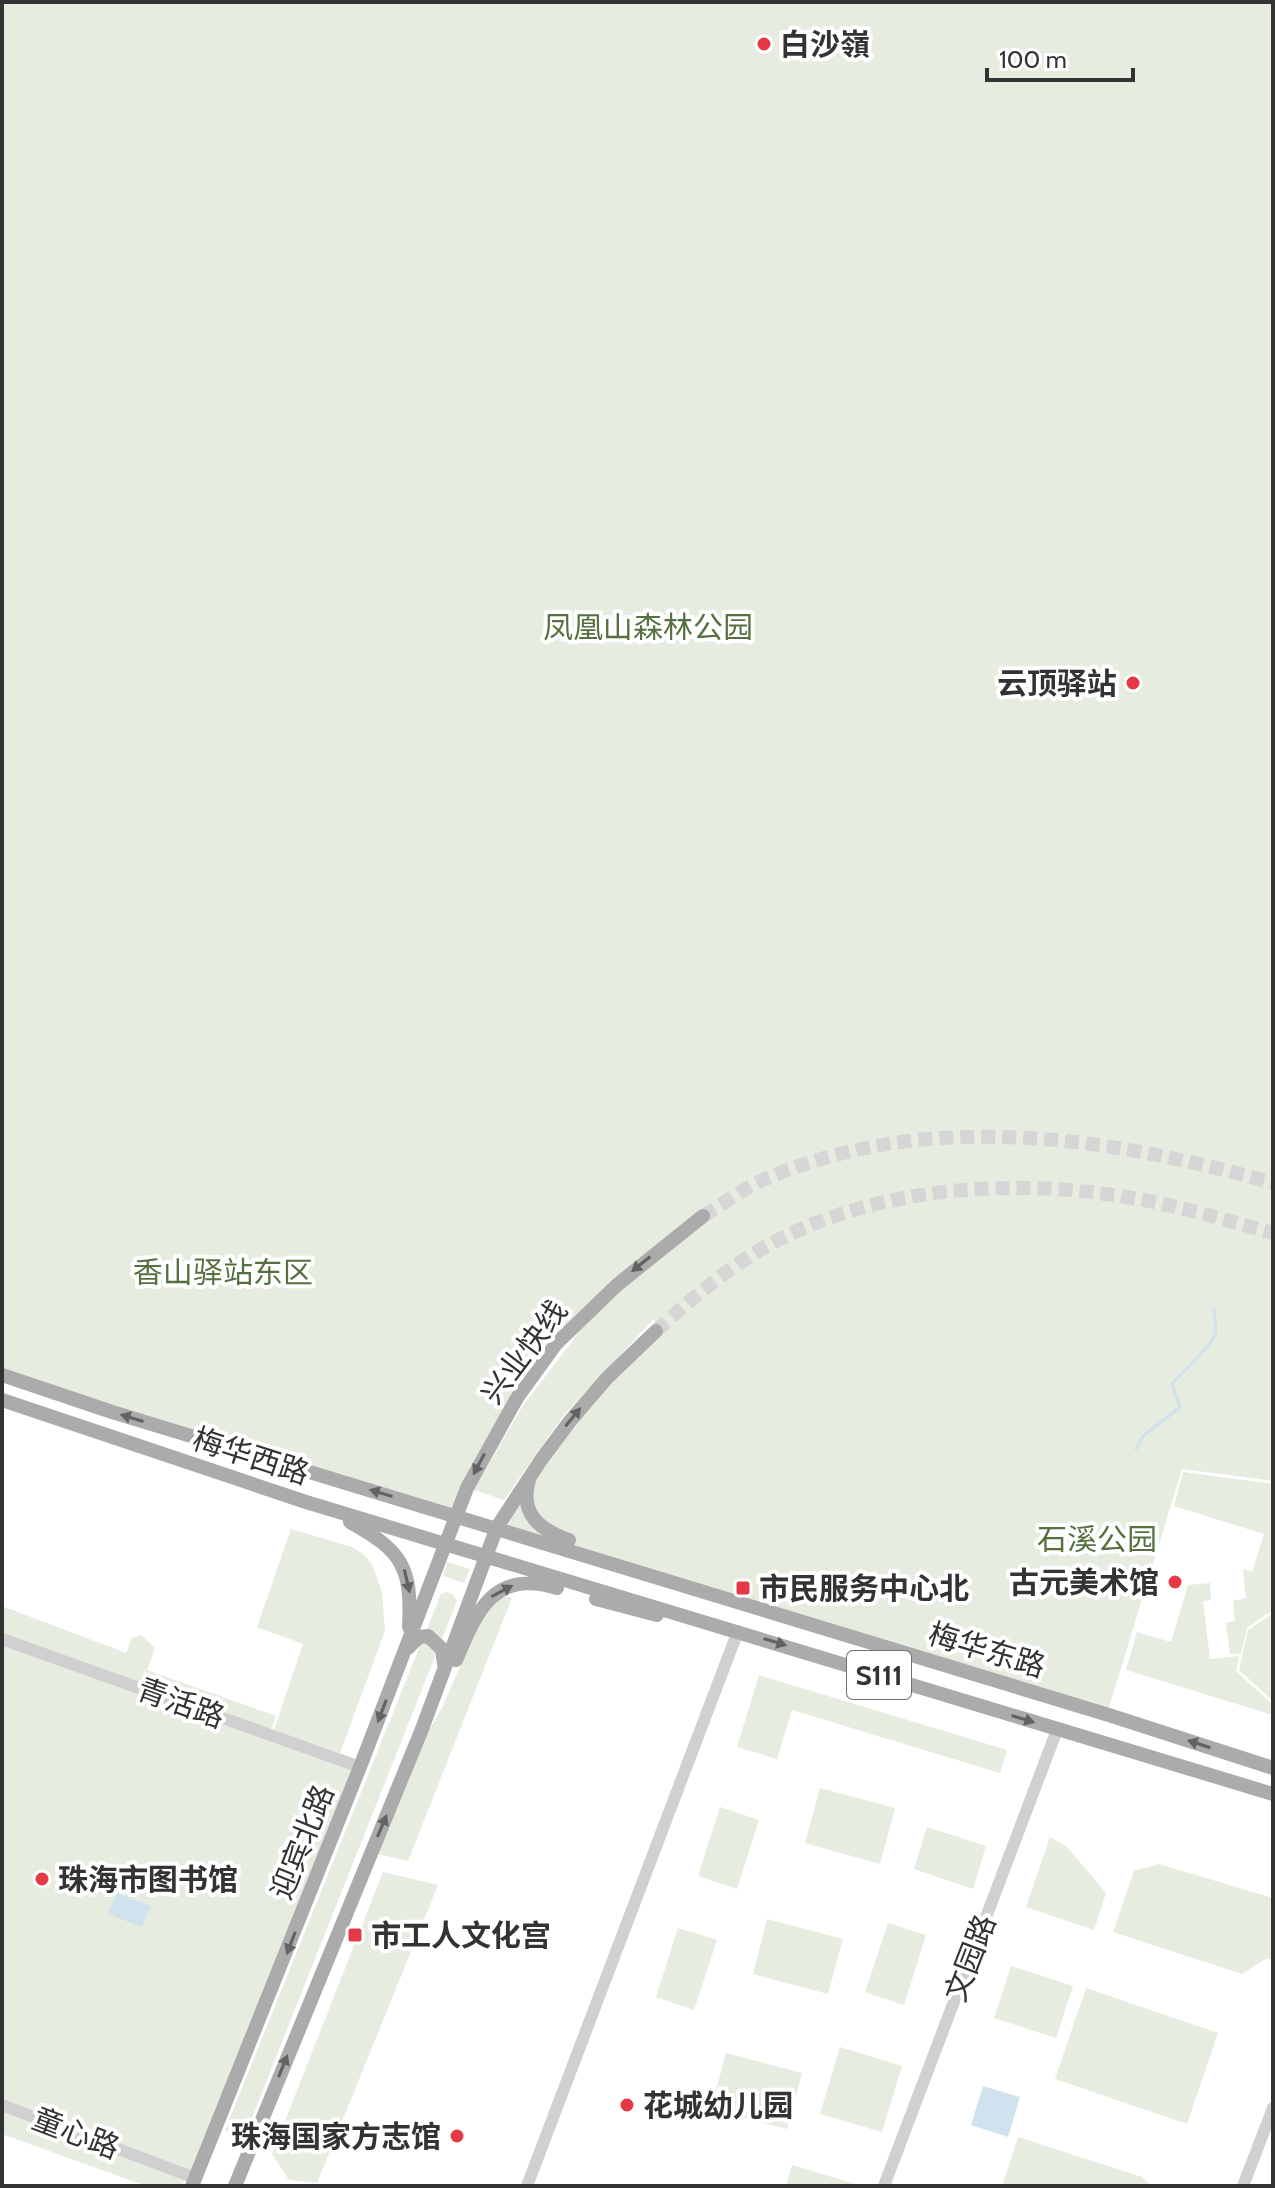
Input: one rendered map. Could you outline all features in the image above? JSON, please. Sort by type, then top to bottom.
[{"type":"main road","name":"兴业快线","points":[[455,1516],[497,1432],[531,1376],[556,1344],[617,1285],[703,1216]]},
{"type":"main road","points":[[235,2186],[422,1729],[497,1527],[531,1474],[584,1404],[656,1331]]},
{"type":"main road","name":"梅华西路","points":[[2,1375],[112,1412],[455,1516]]},
{"type":"main road","name":"梅华西路","points":[[2,1400],[306,1502],[485,1556]]},
{"type":"main road","points":[[531,1474],[526,1505],[534,1521],[542,1528],[569,1541],[656,1568],[696,1588]]},
{"type":"main road","points":[[306,1502],[374,1536],[402,1564],[410,1593],[406,1648]]},
{"type":"main road","name":"梅华东路","points":[[455,1516],[1105,1713],[1273,1768]]},
{"type":"main road","name":"迎宾北路","points":[[193,2182],[360,1767],[455,1516]]},
{"type":"main road","name":"梅华东路","points":[[485,1556],[1273,1794]]},
{"type":"main road","points":[[422,1729],[437,1703],[476,1614],[488,1598],[504,1588],[536,1583],[648,1614],[696,1618]]},
{"type":"main road","points":[[406,1648],[419,1637],[428,1636],[442,1649],[445,1665]]},
{"type":"street","points":[[527,2186],[738,1631]]},
{"type":"street","name":"青活路","points":[[2,1639],[360,1767]]},
{"type":"street","name":"文园路","points":[[884,2186],[1057,1730]]},
{"type":"street","name":"童心路","points":[[2,2105],[193,2182]]},
{"type":"street","points":[[1243,2186],[1273,2108]]},
{"type":"green space","name":"凤凰山森林公园","points":[[2,2],[1273,2],[1273,1481],[1182,1469],[1107,1714],[497,1527],[554,1441],[656,1331],[654,1319],[564,1415],[504,1500],[474,1490],[522,1407],[583,1327],[556,1344],[455,1515],[2,1375]]},
{"type":"green space","points":[[1183,1472],[1273,1484],[1273,1610],[1247,1628],[1241,1654],[1230,1654],[1226,1623],[1235,1621],[1233,1601],[1246,1598],[1243,1569],[1252,1572],[1264,1534],[1174,1506]]},
{"type":"green space","points":[[291,1529],[352,1547],[363,1554],[372,1564],[382,1592],[385,1631],[340,1753],[274,1730],[303,1644],[257,1627]]},
{"type":"green space","points":[[447,1562],[470,1569],[464,1583],[443,1576]]},
{"type":"green space","points":[[1210,1583],[1211,1600],[1203,1601],[1210,1659],[1239,1656],[1236,1671],[1273,1705],[1273,1715],[1126,1670],[1137,1632],[1171,1642],[1188,1585]]},
{"type":"green space","points":[[447,1592],[457,1601],[244,2138],[225,2130],[441,1594]]},
{"type":"green space","points":[[500,1596],[512,1598],[408,1861],[377,1854],[428,1732],[442,1708],[483,1614]]},
{"type":"green space","points":[[2,1606],[126,1653],[132,1638],[141,1635],[155,1648],[147,1670],[276,1716],[270,1732],[2,1636]]},
{"type":"green space","points":[[1273,1613],[1273,1701],[1239,1670],[1248,1630]]},
{"type":"green space","points":[[2,1639],[360,1767],[195,2178],[2,2104]]},
{"type":"green space","points":[[759,1675],[1007,1750],[1000,1773],[792,1710],[777,1759],[737,1747]]},
{"type":"green space","points":[[820,1788],[895,1808],[880,1864],[805,1843]]},
{"type":"green space","points":[[720,1807],[759,1820],[737,1889],[698,1876]]},
{"type":"green space","points":[[927,1827],[986,1846],[973,1889],[914,1869]]},
{"type":"green space","points":[[1050,1837],[1067,1847],[1106,1893],[1094,1930],[1026,1907]]},
{"type":"green space","points":[[1159,1864],[1273,1898],[1273,1960],[1267,1958],[1242,1974],[1113,1932],[1134,1871]]},
{"type":"green space","points":[[383,1872],[438,1885],[317,2183],[289,2180],[272,2154]]},
{"type":"green space","points":[[767,1919],[843,1939],[828,1994],[753,1974]]},
{"type":"green space","points":[[888,1923],[926,1935],[904,2005],[865,1992]]},
{"type":"green space","points":[[678,1928],[717,1940],[694,2010],[656,1997]]},
{"type":"green space","points":[[1011,1966],[1073,1986],[1056,2038],[994,2018]]},
{"type":"green space","points":[[1086,1988],[1218,2033],[1187,2124],[1055,2079]]},
{"type":"green space","points":[[840,2047],[902,2066],[882,2132],[820,2114]]},
{"type":"green space","points":[[726,2053],[802,2073],[787,2129],[711,2109]]},
{"type":"green space","points":[[2,2111],[185,2179],[182,2186],[146,2186],[2,2134]]},
{"type":"green space","points":[[1018,2137],[1142,2177],[1151,2186],[1002,2186]]},
{"type":"green space","points":[[792,2165],[862,2186],[786,2186]]},
{"type":"water","points":[[117,1893],[151,1906],[142,1927],[108,1914]]},
{"type":"water","points":[[983,2086],[1020,2097],[1008,2137],[971,2125]]},
{"type":"waterway","points":[[1136,1449],[1143,1436],[1180,1407],[1172,1384],[1210,1344],[1216,1332],[1214,1309]]},
{"type":"tunnel","points":[[703,1216],[765,1179],[827,1157],[890,1144],[954,1137],[1083,1143],[1147,1153],[1273,1183]]},
{"type":"tunnel","points":[[656,1331],[716,1280],[765,1247],[822,1221],[908,1197],[999,1188],[1089,1192],[1168,1205],[1273,1233]]},
{"type":"place","name":"白沙嶺","points":[[764,44]]},
{"type":"place","name":"云顶驿站","points":[[1133,683]]},
{"type":"place","name":"古元美术馆","points":[[1175,1582]]},
{"type":"place","name":"市民服务中心北","points":[[743,1588]]},
{"type":"place","name":"珠海市图书馆","points":[[42,1879]]},
{"type":"place","name":"市工人文化宫","points":[[355,1935]]},
{"type":"place","name":"花城幼儿园","points":[[627,2105]]},
{"type":"place","name":"珠海国家方志馆","points":[[457,2136]]},
{"type":"park label","name":"香山驿站东区","points":[[223,1272]]},
{"type":"park label","name":"石溪公园","points":[[1097,1539]]}]
